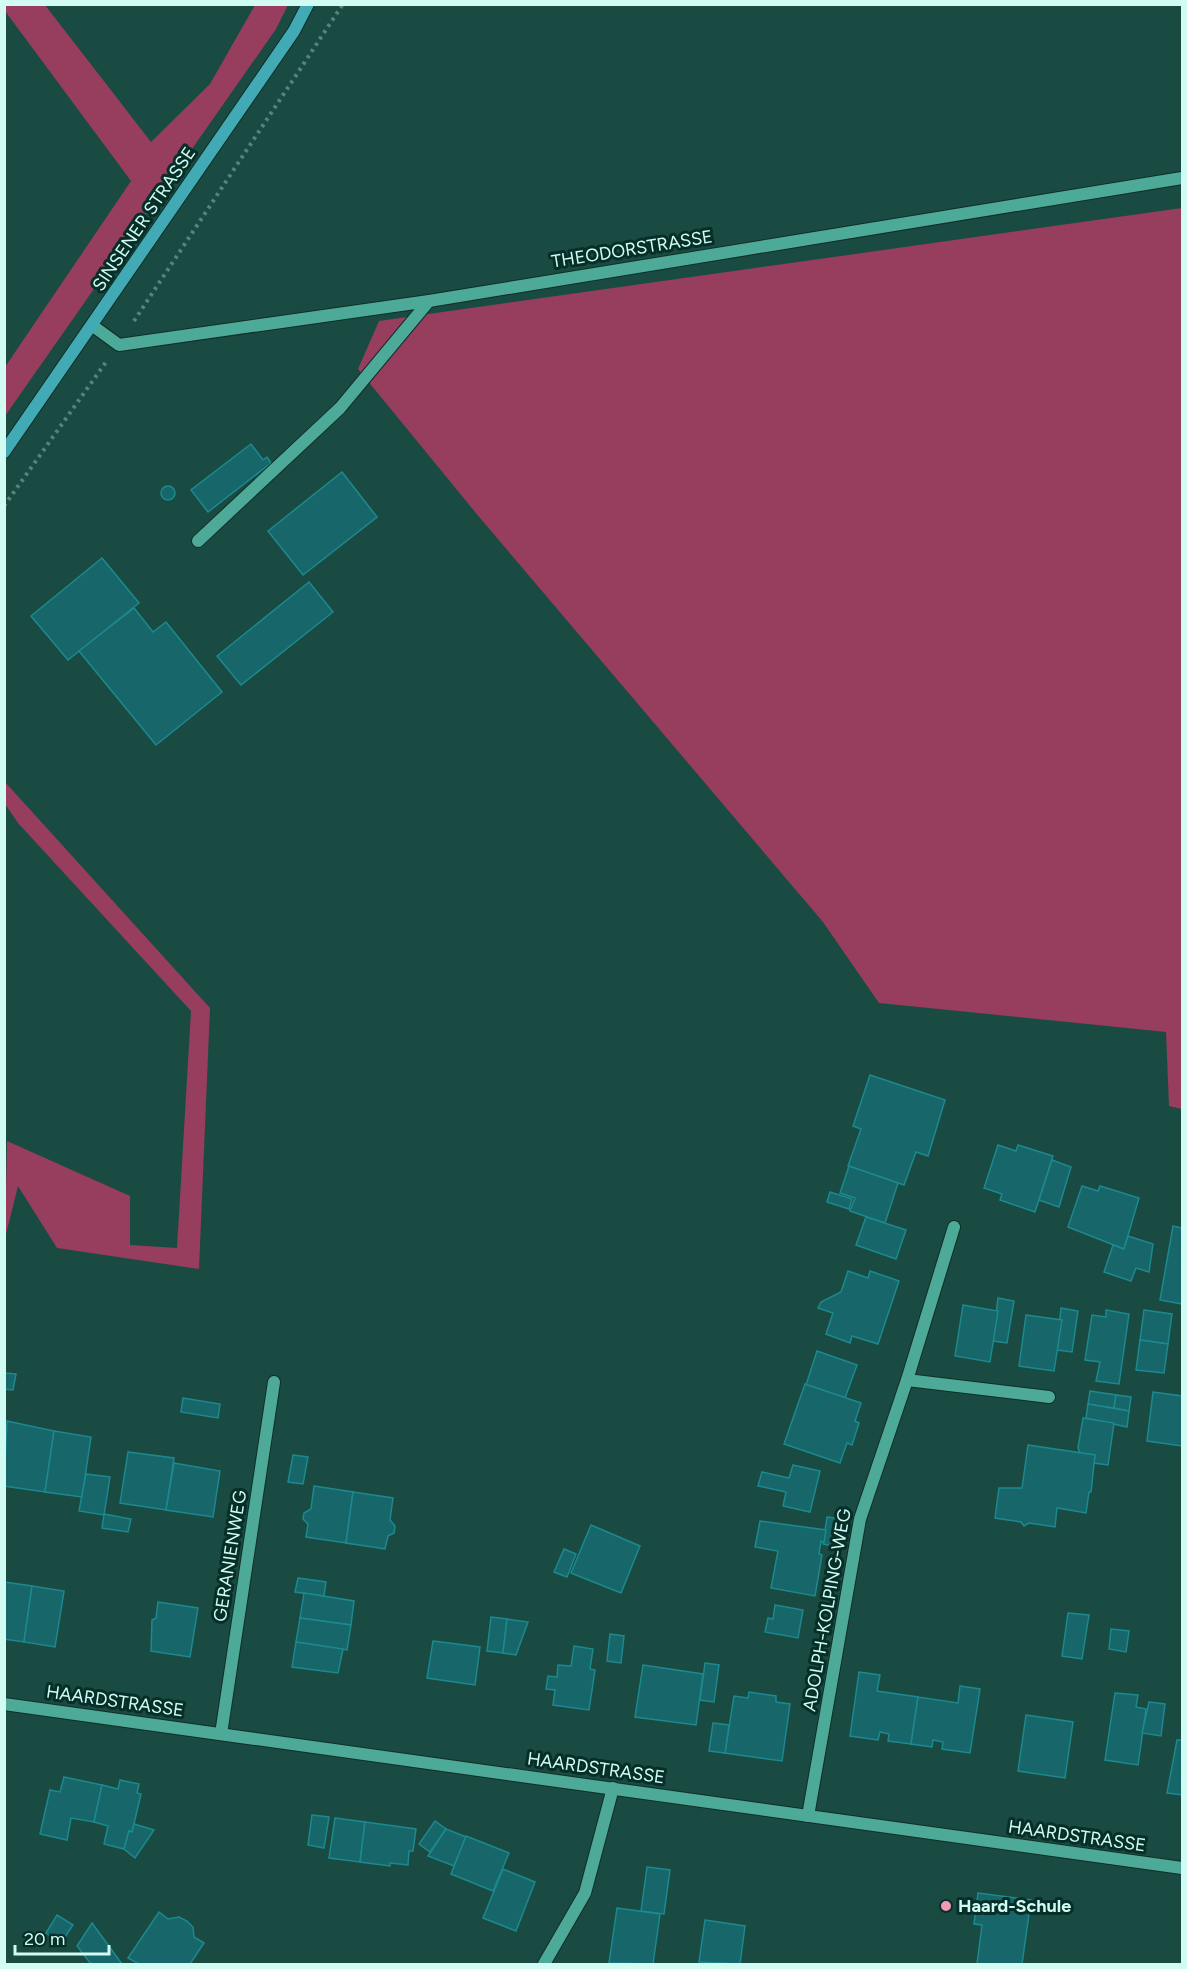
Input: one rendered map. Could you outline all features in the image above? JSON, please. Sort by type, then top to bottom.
[{"type":"main road","name":"SINSENER STRASSE","points":[[4,452],[93,326],[294,31],[308,4]]},
{"type":"street","name":"THEODORSTRASSE","points":[[118,345],[429,301],[1182,178]]},
{"type":"street","points":[[198,541],[340,408],[429,301]]},
{"type":"street","points":[[93,326],[118,345]]},
{"type":"street","name":"ADOLPH-KOLPING-WEG","points":[[808,1816],[860,1519],[908,1380],[954,1227]]},
{"type":"street","points":[[908,1380],[1049,1397]]},
{"type":"street","name":"GERANIENWEG","points":[[221,1734],[274,1383]]},
{"type":"street","name":"HAARDSTRASSE","points":[[4,1704],[1182,1869]]},
{"type":"street","points":[[544,1965],[585,1893],[613,1788]]},
{"type":"path","points":[[4,506],[118,345],[343,4]]},
{"type":"shaded area","points":[[5,4],[45,5],[151,142],[210,84],[255,5],[288,5],[276,29],[5,416],[5,367],[131,181],[5,11]]},
{"type":"shaded area","points":[[1182,208],[1182,1109],[1169,1106],[1166,1032],[879,1003],[823,922],[480,518],[358,369],[379,321]]},
{"type":"shaded area","points":[[5,782],[210,1008],[199,1269],[57,1248],[18,1186],[5,1238],[7,1141],[130,1196],[130,1245],[177,1248],[191,1011],[18,823],[5,804]]},
{"type":"building","points":[[251,444],[263,460],[267,457],[271,463],[208,512],[191,490]]},
{"type":"building","points":[[342,472],[377,517],[303,575],[268,531]]},
{"type":"building","points":[[168,486],[173,488],[175,493],[173,498],[168,500],[163,498],[161,493],[163,488]]},
{"type":"building","points":[[102,558],[139,603],[68,660],[31,616]]},
{"type":"building","points":[[309,582],[333,612],[241,685],[217,656]]},
{"type":"building","points":[[134,608],[153,632],[166,622],[222,692],[156,745],[79,651]]},
{"type":"building","points":[[870,1075],[945,1100],[928,1156],[916,1152],[904,1185],[848,1166],[861,1129],[853,1126]]},
{"type":"building","points":[[998,1145],[1016,1151],[1018,1145],[1053,1156],[1035,1212],[1000,1200],[1002,1194],[984,1188]]},
{"type":"building","points":[[1052,1160],[1071,1167],[1059,1207],[1039,1200]]},
{"type":"building","points":[[849,1166],[898,1183],[885,1223],[850,1211],[855,1198],[840,1193]]},
{"type":"building","points":[[1082,1186],[1098,1191],[1100,1186],[1139,1198],[1124,1249],[1068,1227]]},
{"type":"building","points":[[830,1192],[852,1199],[849,1209],[827,1202]]},
{"type":"building","points":[[866,1217],[906,1230],[896,1259],[856,1245]]},
{"type":"building","points":[[1173,1226],[1182,1228],[1182,1304],[1160,1300]]},
{"type":"building","points":[[1128,1236],[1153,1244],[1149,1272],[1136,1268],[1131,1281],[1104,1272],[1113,1245],[1124,1249]]},
{"type":"building","points":[[848,1271],[868,1278],[870,1271],[899,1281],[878,1344],[852,1336],[850,1343],[826,1334],[833,1313],[818,1308],[821,1302],[841,1292]]},
{"type":"building","points":[[998,1298],[1014,1301],[1007,1343],[993,1341]]},
{"type":"building","points":[[963,1305],[998,1311],[990,1362],[955,1356]]},
{"type":"building","points":[[1061,1308],[1078,1311],[1072,1352],[1057,1350]]},
{"type":"building","points":[[1106,1310],[1129,1314],[1119,1384],[1096,1381],[1100,1362],[1085,1360],[1092,1315],[1106,1317]]},
{"type":"building","points":[[1144,1310],[1172,1314],[1168,1344],[1140,1340]]},
{"type":"building","points":[[1026,1315],[1062,1320],[1054,1371],[1019,1366]]},
{"type":"building","points":[[1140,1340],[1168,1344],[1164,1373],[1136,1370]]},
{"type":"building","points":[[817,1351],[857,1365],[845,1398],[806,1385]]},
{"type":"building","points":[[4,1373],[16,1374],[13,1390],[4,1389]]},
{"type":"building","points":[[805,1384],[861,1403],[855,1421],[859,1423],[852,1445],[847,1443],[840,1463],[784,1444]]},
{"type":"building","points":[[1090,1391],[1116,1395],[1114,1408],[1088,1404]]},
{"type":"building","points":[[1153,1392],[1182,1396],[1182,1446],[1147,1441]]},
{"type":"building","points":[[1116,1395],[1131,1397],[1129,1411],[1114,1408]]},
{"type":"building","points":[[183,1398],[220,1404],[218,1418],[181,1412]]},
{"type":"building","points":[[1088,1404],[1129,1411],[1127,1427],[1086,1418]]},
{"type":"building","points":[[1083,1418],[1114,1423],[1108,1465],[1094,1463],[1095,1455],[1080,1453],[1078,1448]]},
{"type":"building","points":[[7,1421],[54,1431],[45,1492],[4,1486]]},
{"type":"building","points":[[54,1431],[91,1437],[82,1497],[45,1492]]},
{"type":"building","points":[[1028,1445],[1095,1455],[1086,1513],[1057,1508],[1055,1527],[1029,1523],[1024,1526],[1021,1522],[995,1518],[999,1488],[1022,1488]]},
{"type":"building","points":[[128,1452],[174,1458],[166,1510],[120,1503]]},
{"type":"building","points":[[293,1455],[308,1457],[303,1484],[288,1482]]},
{"type":"building","points":[[174,1463],[220,1471],[213,1517],[166,1510]]},
{"type":"building","points":[[793,1465],[820,1471],[810,1512],[783,1506],[786,1492],[758,1486],[762,1472],[789,1478]]},
{"type":"building","points":[[86,1474],[110,1477],[104,1515],[79,1511]]},
{"type":"building","points":[[314,1486],[353,1492],[346,1543],[306,1537],[308,1524],[303,1519],[304,1513],[311,1509]]},
{"type":"building","points":[[353,1492],[393,1498],[390,1520],[395,1526],[394,1533],[388,1536],[385,1549],[346,1543]]},
{"type":"building","points":[[104,1514],[131,1519],[128,1532],[102,1528]]},
{"type":"building","points":[[827,1517],[841,1519],[837,1547],[823,1544]]},
{"type":"building","points":[[760,1521],[826,1530],[824,1542],[821,1541],[819,1554],[822,1555],[815,1596],[771,1588],[778,1551],[755,1547]]},
{"type":"building","points":[[591,1525],[640,1546],[621,1593],[571,1573]]},
{"type":"building","points":[[564,1549],[576,1554],[567,1577],[554,1572]]},
{"type":"building","points":[[298,1578],[326,1582],[324,1596],[295,1592]]},
{"type":"building","points":[[4,1582],[32,1586],[24,1642],[4,1639]]},
{"type":"building","points":[[32,1586],[64,1591],[55,1647],[24,1642]]},
{"type":"building","points":[[304,1593],[354,1601],[351,1625],[300,1618]]},
{"type":"building","points":[[158,1602],[198,1608],[190,1657],[151,1651],[152,1620],[156,1618]]},
{"type":"building","points":[[775,1605],[803,1610],[798,1638],[765,1632],[768,1618],[773,1619]]},
{"type":"building","points":[[1068,1613],[1089,1615],[1082,1659],[1062,1656]]},
{"type":"building","points":[[491,1617],[507,1619],[503,1653],[487,1651]]},
{"type":"building","points":[[300,1618],[351,1625],[347,1650],[296,1642]]},
{"type":"building","points":[[507,1619],[528,1622],[516,1655],[503,1653]]},
{"type":"building","points":[[1111,1629],[1129,1631],[1126,1652],[1109,1649]]},
{"type":"building","points":[[610,1634],[624,1636],[621,1663],[607,1661]]},
{"type":"building","points":[[433,1641],[480,1647],[475,1685],[427,1678]]},
{"type":"building","points":[[296,1642],[343,1649],[338,1673],[292,1667]]},
{"type":"building","points":[[574,1646],[593,1649],[590,1669],[595,1670],[589,1710],[553,1705],[555,1690],[546,1689],[548,1676],[557,1677],[558,1665],[571,1666]]},
{"type":"building","points":[[705,1663],[719,1665],[714,1702],[700,1700]]},
{"type":"building","points":[[643,1665],[703,1674],[696,1725],[635,1717]]},
{"type":"building","points":[[859,1672],[880,1675],[877,1691],[918,1697],[911,1744],[888,1741],[889,1734],[880,1732],[878,1740],[850,1736]]},
{"type":"building","points":[[960,1686],[980,1689],[970,1753],[942,1749],[943,1742],[933,1740],[932,1747],[911,1744],[918,1697],[958,1703]]},
{"type":"building","points":[[749,1692],[776,1696],[776,1702],[790,1704],[782,1761],[725,1753],[734,1696],[748,1698]]},
{"type":"building","points":[[1115,1693],[1138,1695],[1136,1707],[1146,1709],[1138,1765],[1105,1760]]},
{"type":"building","points":[[1149,1702],[1165,1704],[1161,1736],[1142,1733]]},
{"type":"building","points":[[1026,1715],[1073,1722],[1065,1778],[1018,1771]]},
{"type":"building","points":[[713,1723],[729,1725],[725,1753],[709,1751]]},
{"type":"building","points":[[1177,1740],[1182,1740],[1182,1795],[1167,1793]]},
{"type":"building","points":[[64,1777],[102,1785],[94,1822],[71,1818],[67,1840],[40,1834],[50,1790],[60,1792]]},
{"type":"building","points":[[120,1780],[139,1784],[137,1793],[141,1794],[132,1832],[129,1831],[124,1849],[104,1844],[108,1826],[94,1822],[102,1785],[118,1789]]},
{"type":"building","points":[[312,1815],[329,1817],[324,1848],[308,1845]]},
{"type":"building","points":[[335,1818],[365,1822],[360,1862],[329,1858]]},
{"type":"building","points":[[435,1821],[446,1829],[430,1852],[419,1844]]},
{"type":"building","points":[[365,1822],[416,1829],[413,1851],[409,1851],[408,1865],[390,1863],[390,1866],[360,1862]]},
{"type":"building","points":[[134,1824],[154,1830],[135,1858],[124,1849],[129,1831],[132,1832]]},
{"type":"building","points":[[446,1829],[466,1837],[454,1866],[428,1856]]},
{"type":"building","points":[[466,1836],[509,1853],[493,1891],[451,1874]]},
{"type":"building","points":[[647,1867],[670,1870],[664,1914],[641,1911]]},
{"type":"building","points":[[503,1869],[535,1882],[516,1931],[483,1918]]},
{"type":"building","points":[[978,1893],[1031,1900],[1022,1964],[977,1964],[982,1925],[974,1924]]},
{"type":"building","points":[[617,1908],[660,1914],[653,1964],[609,1963]]},
{"type":"building","points":[[159,1912],[168,1919],[179,1917],[187,1921],[193,1927],[194,1937],[204,1943],[190,1964],[139,1964],[128,1958]]},
{"type":"building","points":[[57,1915],[73,1925],[61,1943],[46,1933]]},
{"type":"building","points":[[705,1920],[745,1926],[740,1964],[699,1962]]},
{"type":"building","points":[[92,1923],[122,1964],[91,1964],[77,1946]]},
{"type":"place","name":"Haard-Schule","points":[[946,1906]]}]
